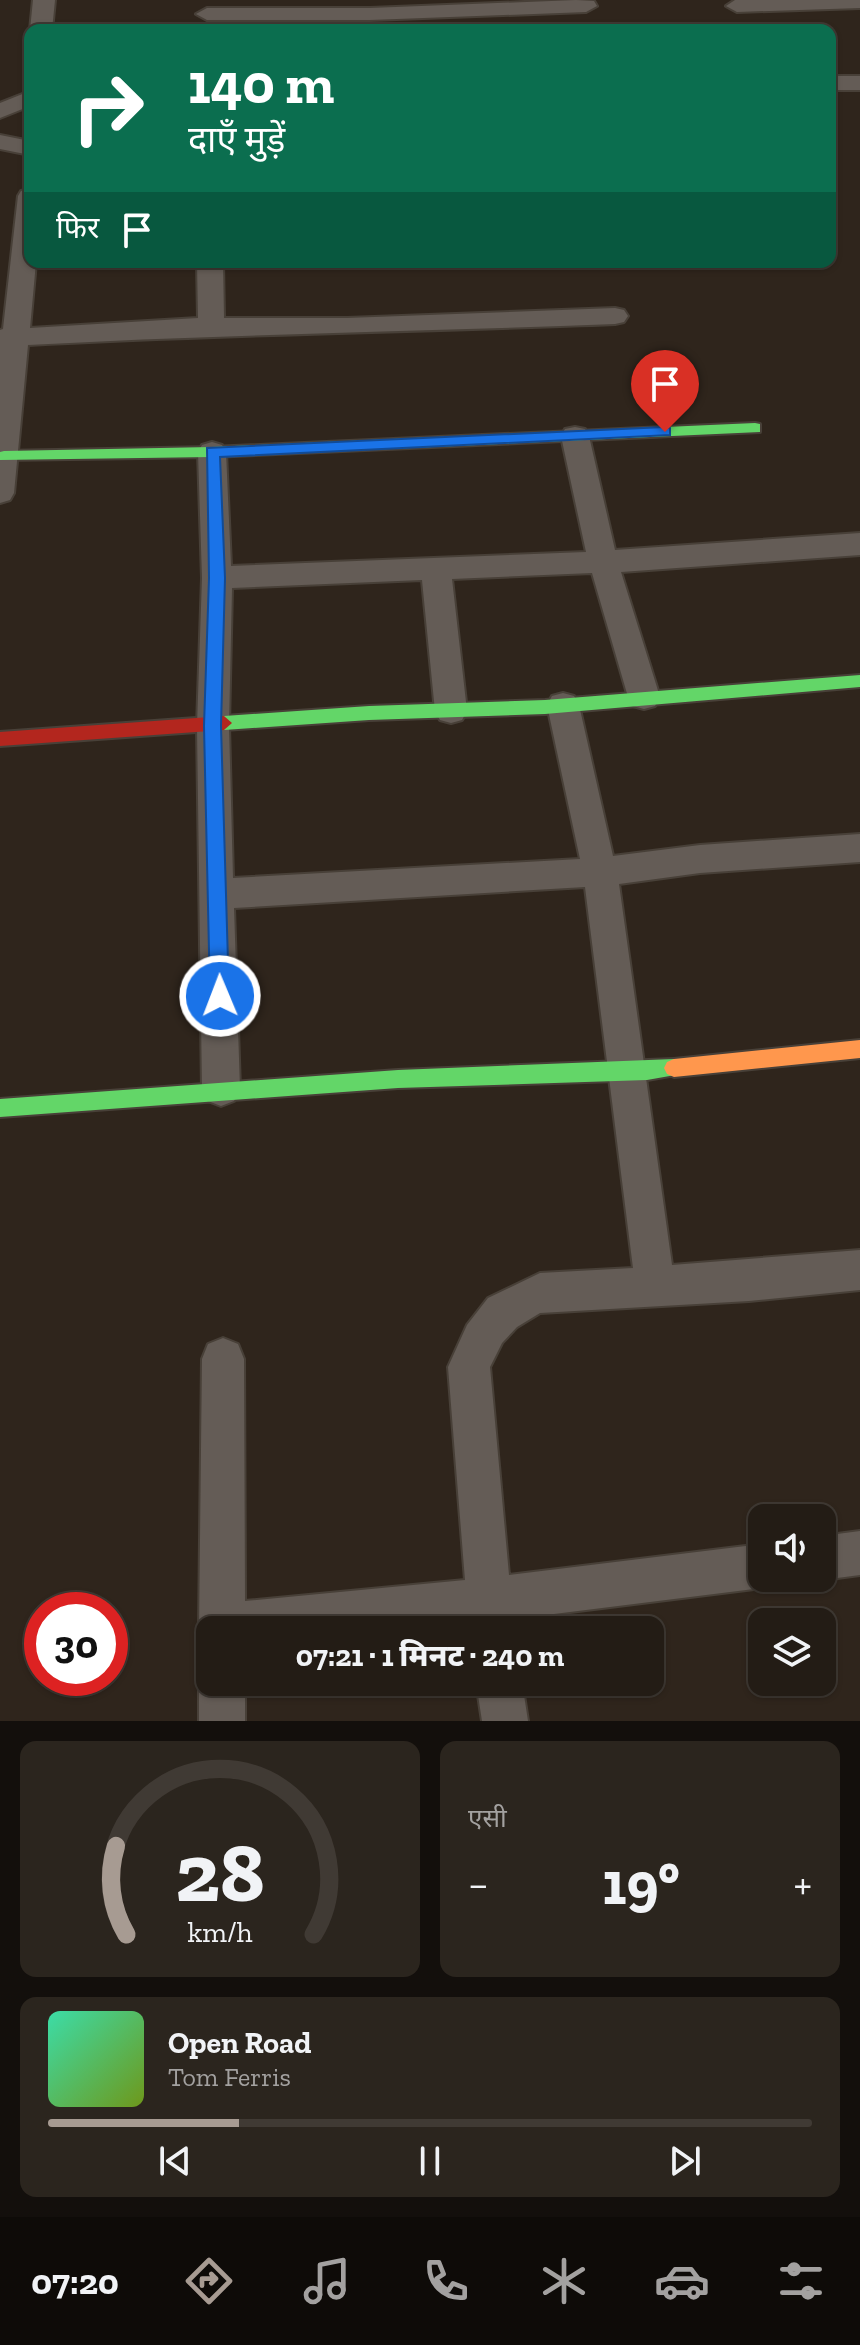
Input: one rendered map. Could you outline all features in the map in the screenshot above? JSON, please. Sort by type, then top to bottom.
[{"type":"street","points":[[42,24],[44,0]]},
{"type":"street","points":[[742,24],[736,3],[860,2]]},
{"type":"street","points":[[206,15],[370,14],[585,3],[588,24]]},
{"type":"street","points":[[836,83],[860,83]]},
{"type":"street","points":[[0,111],[24,101]]},
{"type":"street","points":[[0,142],[24,147]]},
{"type":"street","points":[[0,493],[7,338],[24,233]]},
{"type":"street","points":[[210,268],[211,326]]},
{"type":"street","points":[[7,338],[211,326],[347,326],[615,316]]},
{"type":"street","points":[[4,456],[212,452],[755,428]]},
{"type":"street","points":[[575,436],[603,562],[644,697]]},
{"type":"street","points":[[212,452],[217,578],[213,726],[221,1089]]},
{"type":"street","points":[[217,578],[603,562],[860,544]]},
{"type":"street","points":[[436,569],[451,711]]},
{"type":"street","points":[[0,739],[369,713],[563,705],[860,681]]},
{"type":"street","points":[[563,705],[600,872],[655,1286]]},
{"type":"street","points":[[218,894],[600,872],[700,859],[860,848]]},
{"type":"street","points":[[0,1108],[221,1089],[459,1076],[627,1073],[860,1049]]},
{"type":"street","points":[[490,1615],[469,1367],[482,1334],[508,1305],[540,1293],[749,1281],[860,1270]]},
{"type":"street","points":[[222,1616],[223,1359]]},
{"type":"street","points":[[836,1556],[860,1553]]},
{"type":"street","points":[[469,1616],[490,1615],[748,1569]]},
{"type":"street","points":[[222,1696],[222,1721]]},
{"type":"street","points":[[501,1696],[505,1721]]},
{"type":"traffic: fast","points":[[4,456],[212,452],[755,428]]},
{"type":"traffic: fast","points":[[224,723],[369,713],[545,707],[860,681]]},
{"type":"traffic: fast","points":[[0,1108],[398,1079],[674,1068]]},
{"type":"traffic: slow","points":[[674,1068],[860,1049]]},
{"type":"traffic: jam","points":[[0,739],[224,723]]},
{"type":"route","points":[[220,996],[213,726],[217,578],[212,452],[665,432]]}]
